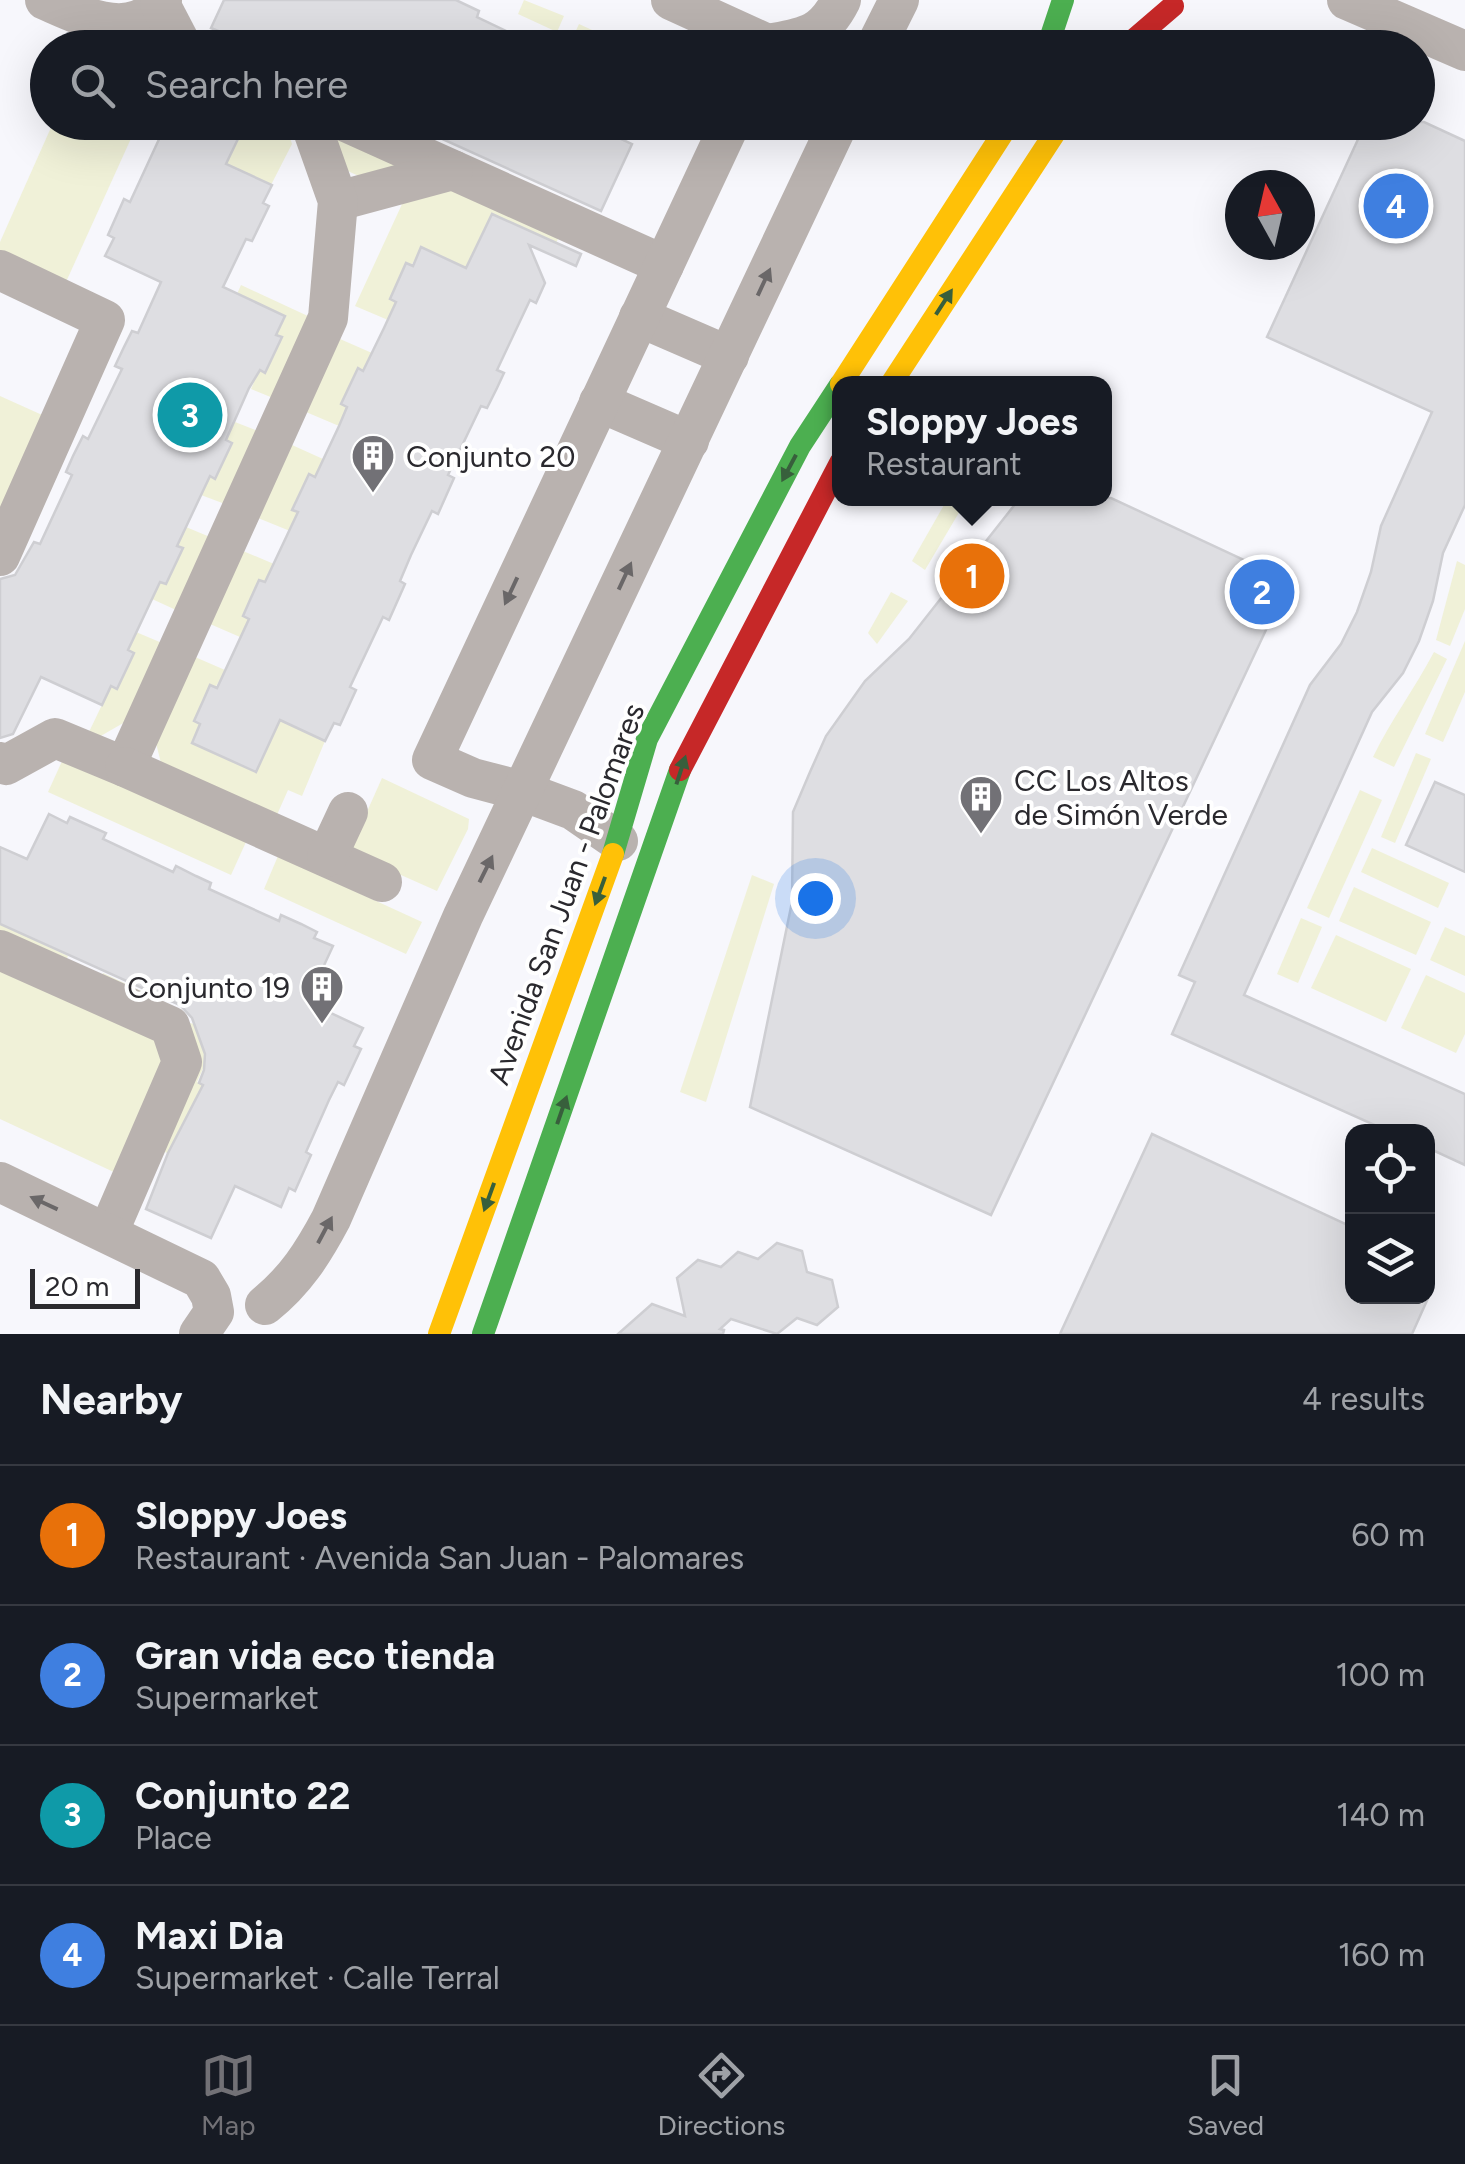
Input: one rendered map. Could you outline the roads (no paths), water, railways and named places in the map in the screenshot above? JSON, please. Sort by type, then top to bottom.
[{"type":"street","points":[[45,0],[90,19],[118,24],[137,20],[161,2],[174,30]]},
{"type":"street","points":[[671,0],[736,30]]},
{"type":"street","points":[[819,30],[834,15],[841,0]]},
{"type":"street","points":[[885,30],[899,0]]},
{"type":"street","points":[[1053,30],[1063,0]]},
{"type":"street","points":[[1347,0],[1416,30]]},
{"type":"street","points":[[1140,6],[1180,3]]},
{"type":"street","points":[[1146,30],[1180,3]]},
{"type":"street","points":[[1435,38],[1465,51]]},
{"type":"street","points":[[125,767],[328,318],[338,201],[316,140]]},
{"type":"street","points":[[386,140],[664,264]]},
{"type":"street","points":[[618,841],[573,810],[473,778],[432,760],[723,140]]},
{"type":"street","points":[[265,1305],[305,1266],[331,1220],[448,910],[522,791],[831,140]]},
{"type":"street","name":"Avenida San Juan - Palomares","points":[[845,376],[998,140]]},
{"type":"street","points":[[896,376],[1050,140]]},
{"type":"street","points":[[338,201],[453,170]]},
{"type":"street","points":[[0,270],[105,320],[0,556]]},
{"type":"street","points":[[640,317],[729,356]]},
{"type":"street","name":"Avenida San Juan - Palomares","points":[[440,1334],[618,841],[647,739],[800,446],[832,396]]},
{"type":"street","points":[[600,402],[689,442]]},
{"type":"street","points":[[484,1334],[686,754],[832,478]]},
{"type":"street","points":[[0,762],[6,765],[55,738],[382,882]]},
{"type":"street","points":[[327,858],[348,812]]},
{"type":"street","points":[[0,950],[170,1026],[182,1062],[108,1234]]},
{"type":"street","points":[[0,1182],[201,1279],[212,1296],[214,1312],[199,1334]]},
{"type":"place","name":"Maxi Dia","points":[[1396,206]]},
{"type":"place","name":"Conjunto 22","points":[[190,415]]},
{"type":"place","name":"Conjunto 20","points":[[373,494]]},
{"type":"place","name":"Sloppy Joes","points":[[972,576]]},
{"type":"place","name":"Gran vida eco tienda","points":[[1262,592]]},
{"type":"place","name":"CC Los Altos de Simón Verde","points":[[981,835]]},
{"type":"place","name":"Conjunto 19","points":[[322,1025]]}]
